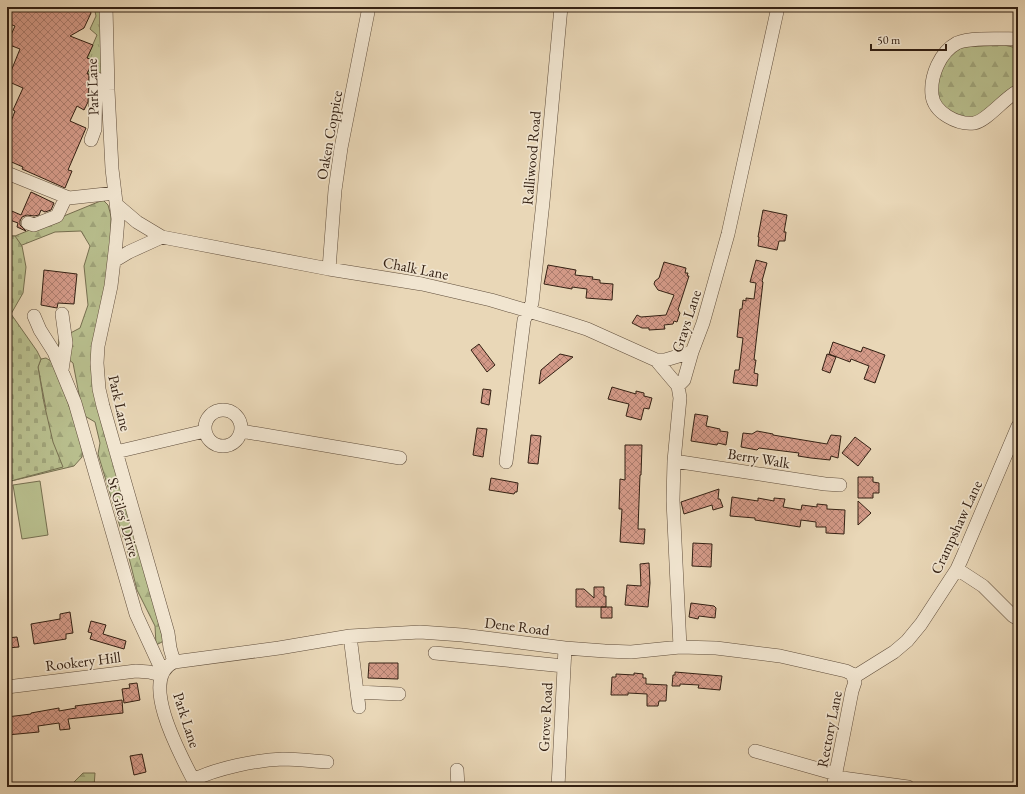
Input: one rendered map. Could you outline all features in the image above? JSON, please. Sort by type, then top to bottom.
[{"type":"street","name":"Park Lane","points":[[106,7],[111,161],[118,230],[111,286],[98,346],[97,363],[99,389],[168,633],[166,669],[160,694],[173,739],[195,784]]},
{"type":"street","name":"Oaken Coppice","points":[[329,269],[335,190],[341,148],[369,7]]},
{"type":"street","name":"Ralliwood Road","points":[[506,462],[524,320],[529,312],[532,302],[561,7]]},
{"type":"street","name":"Grays Lane","points":[[678,386],[684,380],[692,352],[703,324],[728,234],[778,7]]},
{"type":"street","points":[[1018,39],[965,40],[956,43],[949,48],[942,57],[935,70],[932,96],[936,105],[942,112],[952,119],[962,122],[975,123],[985,119],[997,106],[1018,91]]},
{"type":"street","points":[[91,140],[94,129],[89,114],[96,78]]},
{"type":"street","points":[[11,171],[66,199],[116,199]]},
{"type":"street","points":[[28,223],[34,225],[57,216],[66,199]]},
{"type":"street","name":"Chalk Lane","points":[[116,199],[137,222],[162,237],[329,269],[422,284],[491,300],[529,312],[562,320],[587,329],[656,360],[678,386]]},
{"type":"street","points":[[114,261],[129,252],[162,237]]},
{"type":"street","name":"St Giles' Drive","points":[[62,314],[66,343],[62,370]]},
{"type":"street","name":"St Giles' Drive","points":[[34,316],[40,330],[54,352],[75,403],[136,614],[159,664],[166,669]]},
{"type":"street","points":[[656,360],[664,360],[692,352]]},
{"type":"street","points":[[678,386],[680,398],[674,462],[674,500],[680,648]]},
{"type":"street","points":[[223,410],[231,411],[237,416],[241,431],[237,439],[231,444],[223,446],[215,444],[209,439],[205,431],[205,423],[209,416],[215,411],[223,410]]},
{"type":"street","name":"Crampshaw Lane","points":[[854,677],[894,652],[907,641],[921,624],[957,569],[1018,426]]},
{"type":"street","points":[[116,452],[205,431]]},
{"type":"street","points":[[241,431],[400,458]]},
{"type":"street","name":"Berry Walk","points":[[674,462],[840,485]]},
{"type":"street","points":[[957,569],[983,586],[1013,616],[1018,619]]},
{"type":"street","name":"Dene Road","points":[[166,669],[350,636],[420,632],[462,635],[565,648],[631,652],[680,648],[716,648],[780,656],[846,671],[854,677]]},
{"type":"street","points":[[350,636],[359,707]]},
{"type":"street","name":"Grove Road","points":[[558,787],[565,648]]},
{"type":"street","points":[[435,653],[564,666]]},
{"type":"street","name":"Rookery Hill","points":[[7,687],[136,671],[149,672],[166,669]]},
{"type":"street","name":"Rectory Lane","points":[[835,779],[849,703],[855,682],[854,677]]},
{"type":"street","points":[[357,692],[399,694]]},
{"type":"street","points":[[755,751],[835,779],[908,787]]},
{"type":"street","points":[[195,784],[210,772],[269,760],[284,759],[327,762]]},
{"type":"street","points":[[457,770],[458,787]]},
{"type":"green space","points":[[94,7],[100,7],[103,111],[98,111],[97,78],[87,74],[93,61],[87,58],[97,35],[90,29],[96,16]]},
{"type":"green space","points":[[1004,45],[1017,48],[1018,86],[977,118],[958,117],[947,110],[936,98],[936,73],[949,57],[959,47]]},
{"type":"green space","points":[[103,200],[108,205],[111,216],[111,255],[92,374],[163,639],[162,642],[156,645],[155,626],[137,590],[127,550],[98,454],[100,443],[95,422],[83,415],[73,363],[58,351],[59,339],[80,328],[88,305],[84,266],[90,246],[81,231],[55,232],[7,251],[7,236],[15,236]]},
{"type":"green space","points":[[7,236],[15,236],[22,246],[26,267],[23,293],[11,314],[41,359],[38,367],[44,403],[53,442],[63,467],[7,482]]},
{"type":"green space","points":[[46,358],[54,363],[83,445],[82,457],[74,466],[7,482],[46,409],[38,367],[41,359]]},
{"type":"green space","points":[[40,481],[48,535],[22,539],[13,485]]},
{"type":"green space","points":[[83,773],[95,773],[94,787],[69,787]]},
{"type":"building","points":[[7,7],[89,7],[91,13],[84,28],[70,36],[93,45],[87,58],[93,60],[87,74],[89,74],[88,102],[84,110],[77,106],[70,121],[86,128],[68,170],[72,171],[65,188],[22,169],[23,167],[7,160],[7,132],[15,111],[13,110],[23,88],[7,81],[20,49],[7,44],[15,26],[7,23]]},
{"type":"building","points":[[31,192],[54,203],[51,210],[45,212],[41,210],[39,215],[27,215],[22,217],[20,225],[26,231],[17,227],[18,223],[7,219],[7,209],[21,215]]},
{"type":"building","points":[[763,210],[787,215],[784,232],[786,232],[785,241],[779,241],[777,250],[758,246],[758,237]]},
{"type":"building","points":[[756,260],[767,263],[762,281],[754,360],[756,360],[754,373],[758,374],[757,386],[733,383],[735,370],[739,370],[743,338],[737,337],[740,309],[742,309],[743,300],[746,301],[746,298],[754,299],[756,283],[750,282]]},
{"type":"building","points":[[664,262],[686,268],[685,273],[688,273],[687,276],[689,276],[678,310],[680,313],[677,322],[674,321],[673,324],[664,325],[665,329],[649,330],[649,328],[642,328],[632,323],[637,315],[641,317],[666,315],[674,295],[658,290],[654,284],[659,278]]},
{"type":"building","points":[[548,265],[576,270],[575,275],[593,277],[592,279],[600,280],[600,283],[613,284],[612,300],[586,298],[587,289],[572,287],[572,289],[544,284]]},
{"type":"building","points":[[44,270],[77,274],[74,304],[58,303],[57,308],[41,305]]},
{"type":"building","points":[[833,342],[861,352],[863,347],[885,355],[875,383],[864,379],[869,366],[851,359],[850,362],[829,354]]},
{"type":"building","points":[[479,344],[495,365],[487,372],[471,350]]},
{"type":"building","points":[[560,354],[573,357],[539,384],[541,370]]},
{"type":"building","points":[[827,354],[836,357],[830,373],[822,370]]},
{"type":"building","points":[[612,387],[636,394],[636,391],[644,393],[644,396],[652,398],[649,409],[644,408],[641,420],[626,416],[629,404],[608,399]]},
{"type":"building","points":[[483,389],[491,390],[489,405],[481,403]]},
{"type":"building","points":[[695,414],[708,416],[706,426],[728,432],[726,445],[691,441]]},
{"type":"building","points":[[477,428],[487,429],[483,457],[473,455]]},
{"type":"building","points":[[757,431],[827,444],[831,435],[841,436],[838,458],[831,456],[830,460],[811,458],[798,456],[799,453],[759,448],[757,450],[741,447],[743,433],[752,434]]},
{"type":"building","points":[[531,435],[541,436],[538,464],[528,463]]},
{"type":"building","points":[[855,437],[871,449],[858,466],[842,453]]},
{"type":"building","points":[[625,445],[642,445],[638,529],[645,529],[644,544],[620,542],[622,509],[619,509],[620,479],[625,480]]},
{"type":"building","points":[[858,477],[873,477],[873,482],[879,483],[879,493],[873,493],[873,498],[858,498]]},
{"type":"building","points":[[491,478],[518,483],[517,492],[514,494],[489,490]]},
{"type":"building","points":[[719,489],[718,499],[720,499],[723,507],[713,510],[712,505],[684,514],[681,502]]},
{"type":"building","points":[[732,497],[758,501],[758,498],[774,501],[774,498],[785,499],[783,507],[801,510],[802,505],[817,507],[817,504],[827,505],[827,509],[845,510],[844,534],[826,533],[826,527],[816,527],[816,522],[801,520],[800,527],[755,520],[755,518],[730,516]]},
{"type":"building","points":[[858,501],[871,513],[858,525]]},
{"type":"building","points":[[693,543],[712,544],[711,567],[692,566]]},
{"type":"building","points":[[649,563],[650,583],[648,607],[625,605],[627,585],[641,586],[640,564]]},
{"type":"building","points":[[594,587],[604,587],[606,607],[576,607],[576,589],[584,589],[594,598]]},
{"type":"building","points":[[691,603],[714,606],[716,608],[715,618],[699,616],[698,619],[689,617]]},
{"type":"building","points":[[601,607],[612,607],[612,618],[601,618]]},
{"type":"building","points":[[70,612],[73,633],[66,634],[66,639],[34,644],[31,624],[60,619],[60,614]]},
{"type":"building","points":[[91,621],[106,625],[103,634],[126,641],[124,649],[90,639],[92,633],[88,632]]},
{"type":"building","points":[[17,637],[19,647],[7,648],[7,638]]},
{"type":"building","points":[[369,663],[398,663],[398,679],[368,678]]},
{"type":"building","points":[[675,672],[722,676],[720,690],[698,688],[699,685],[680,684],[680,686],[672,686],[673,675],[675,675]]},
{"type":"building","points":[[634,673],[643,674],[643,678],[646,678],[646,684],[667,685],[666,701],[659,701],[658,706],[647,706],[647,694],[628,693],[628,695],[611,695],[612,677],[616,677],[616,674],[634,675]]},
{"type":"building","points":[[137,683],[140,700],[124,703],[122,689],[130,688],[129,684]]},
{"type":"building","points":[[122,700],[123,713],[68,719],[70,729],[60,730],[59,723],[38,726],[39,732],[7,735],[7,717],[59,708],[59,711],[76,708],[75,706]]},
{"type":"building","points":[[142,754],[146,772],[134,775],[130,756]]}]
